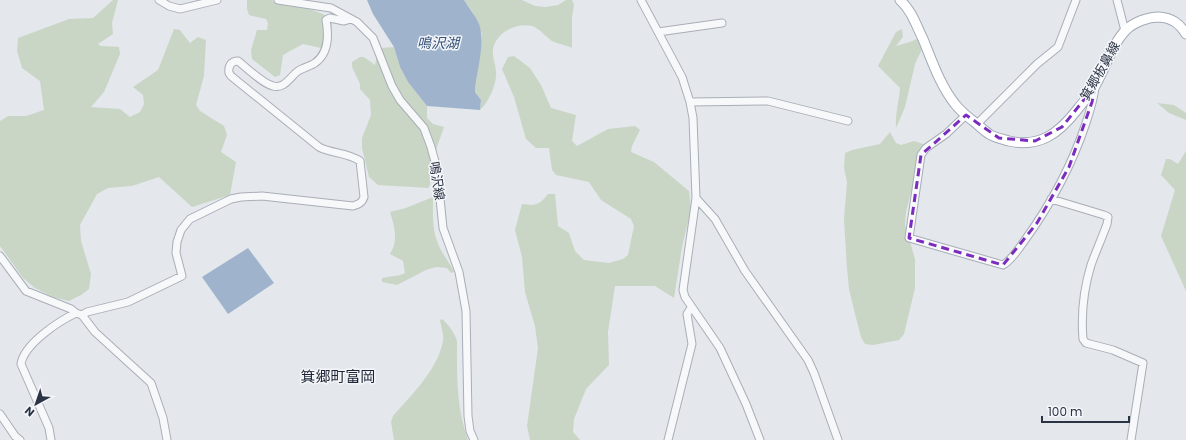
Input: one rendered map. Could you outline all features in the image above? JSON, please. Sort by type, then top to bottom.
[{"type":"main road","name":"箕郷板鼻線","points":[[900,0],[913,16],[947,92],[955,104],[989,134],[1006,140],[1019,142],[1040,140],[1055,133],[1062,126],[1086,99],[1095,86],[1118,40],[1130,26],[1141,21],[1157,17],[1166,18],[1177,23],[1186,34]]},
{"type":"street","points":[[159,0],[169,6],[180,9],[217,0]]},
{"type":"street","name":"鳴沢線","points":[[278,0],[330,8],[357,22],[373,38],[392,86],[400,100],[424,128],[437,169],[443,228],[459,272],[465,297],[468,416],[470,431],[474,440]]},
{"type":"street","points":[[641,0],[682,77],[690,102],[694,137],[696,198],[683,290],[691,308],[720,348],[746,404],[760,440]]},
{"type":"street","points":[[977,124],[1037,64],[1058,47],[1076,0]]},
{"type":"street","points":[[1117,0],[1125,31]]},
{"type":"street","points":[[51,440],[49,428],[21,364],[27,351],[38,339],[64,319],[128,302],[182,276],[176,253],[177,242],[181,230],[190,219],[231,199],[241,197],[262,196],[353,206],[363,201],[364,197],[360,161],[349,155],[324,150],[319,147],[231,76],[229,72],[230,64],[234,61],[238,61],[266,84],[274,87],[282,86],[298,72],[321,58],[326,49],[328,31],[326,20],[330,18],[344,21],[351,18]]},
{"type":"street","points":[[658,32],[722,23]]},
{"type":"street","points":[[966,115],[946,134],[926,148],[921,154],[909,238],[1003,265],[1021,245],[1037,223],[1051,199],[1078,146],[1092,102],[1095,86]]},
{"type":"street","points":[[690,102],[768,101],[848,120]]},
{"type":"street","points":[[696,198],[715,219],[745,271],[808,360],[838,440]]},
{"type":"street","points":[[1051,199],[1108,217],[1107,224],[1091,266],[1088,280],[1083,318],[1083,339],[1086,343],[1113,350],[1144,363],[1131,440]]},
{"type":"street","points":[[0,256],[26,291],[71,309],[79,314],[95,332],[151,383],[163,418],[167,440]]},
{"type":"street","points":[[668,440],[692,344],[687,314],[691,308]]},
{"type":"street","points":[[0,414],[15,436],[20,440]]},
{"type":"highlighted area","points":[[1095,86],[1092,102],[1069,167],[1037,223],[1003,265],[909,238],[921,155],[966,115],[999,138],[1035,141],[1062,127]]},
{"type":"green space","points":[[113,0],[118,0],[112,23],[113,34],[98,44],[101,46],[119,47],[120,54],[104,92],[91,107],[120,109],[130,117],[140,112],[144,104],[143,95],[133,87],[158,70],[174,29],[180,30],[190,43],[198,37],[206,40],[204,76],[196,105],[200,111],[224,126],[227,135],[221,152],[236,162],[230,195],[192,207],[159,177],[132,186],[108,188],[97,194],[80,225],[81,241],[91,274],[89,289],[69,301],[53,297],[35,288],[23,278],[0,246],[0,121],[8,116],[26,116],[44,110],[40,81],[22,68],[17,51],[18,38],[69,19],[93,18]]},
{"type":"green space","points":[[247,0],[276,1],[321,13],[332,20],[331,44],[321,48],[303,44],[283,55],[280,75],[275,77],[252,59],[251,50],[257,30],[267,30],[268,23],[266,19],[249,15]]},
{"type":"green space","points":[[464,0],[522,0],[535,6],[546,7],[558,5],[566,0],[572,0],[574,5],[572,18],[572,48],[552,41],[532,26],[519,26],[507,30],[495,44],[493,50],[496,69],[494,87],[489,98],[480,110],[481,101],[475,92],[482,34],[472,11]]},
{"type":"green space","points":[[902,29],[903,37],[896,46],[919,38],[924,45],[915,64],[905,107],[896,128],[900,88],[878,66],[896,32]]},
{"type":"green space","points":[[394,47],[400,67],[408,82],[427,106],[427,118],[433,124],[444,127],[432,163],[430,185],[428,188],[378,185],[369,177],[362,148],[362,138],[371,115],[370,100],[360,89],[360,84],[352,67],[352,62],[360,57],[364,57],[375,65],[378,51],[381,48]]},
{"type":"green space","points":[[514,56],[530,68],[541,85],[551,108],[576,115],[572,141],[577,146],[608,129],[635,126],[640,130],[632,146],[631,152],[654,162],[689,191],[691,209],[682,247],[674,298],[655,286],[615,286],[608,332],[609,365],[586,389],[574,419],[573,432],[580,440],[530,440],[527,426],[538,348],[535,326],[525,292],[522,257],[515,230],[522,204],[534,205],[548,194],[555,194],[558,226],[569,233],[575,251],[584,260],[609,263],[623,259],[628,255],[634,226],[631,219],[601,200],[589,182],[556,175],[552,170],[549,148],[536,148],[526,139],[514,97],[502,69],[508,57]]},
{"type":"green space","points":[[1157,103],[1174,105],[1186,113],[1186,120],[1169,113]]},
{"type":"green space","points":[[890,132],[896,143],[901,145],[914,141],[923,144],[906,212],[905,225],[915,259],[915,288],[904,334],[899,340],[873,345],[865,344],[861,337],[849,289],[844,219],[847,182],[844,168],[845,153],[880,144]]},
{"type":"green space","points":[[1186,151],[1186,291],[1161,236],[1175,190],[1161,175],[1166,159],[1170,159],[1178,164]]},
{"type":"green space","points":[[433,197],[435,236],[454,272],[451,273],[447,268],[436,267],[426,270],[397,285],[382,282],[382,278],[405,273],[403,261],[390,254],[393,249],[395,233],[390,212],[406,208]]},
{"type":"green space","points":[[442,319],[451,329],[457,341],[457,379],[459,403],[468,440],[394,440],[391,422],[393,416],[423,382],[440,352],[443,341],[440,320]]},
{"type":"water","name":"鳴沢湖","points":[[367,0],[464,0],[479,24],[481,32],[481,49],[475,92],[481,100],[480,110],[427,106],[408,82],[400,67],[394,47],[373,14]]},
{"type":"water","points":[[248,248],[274,283],[228,314],[202,277]]},
{"type":"district","name":"箕郷町富岡","points":[[338,376]]}]
